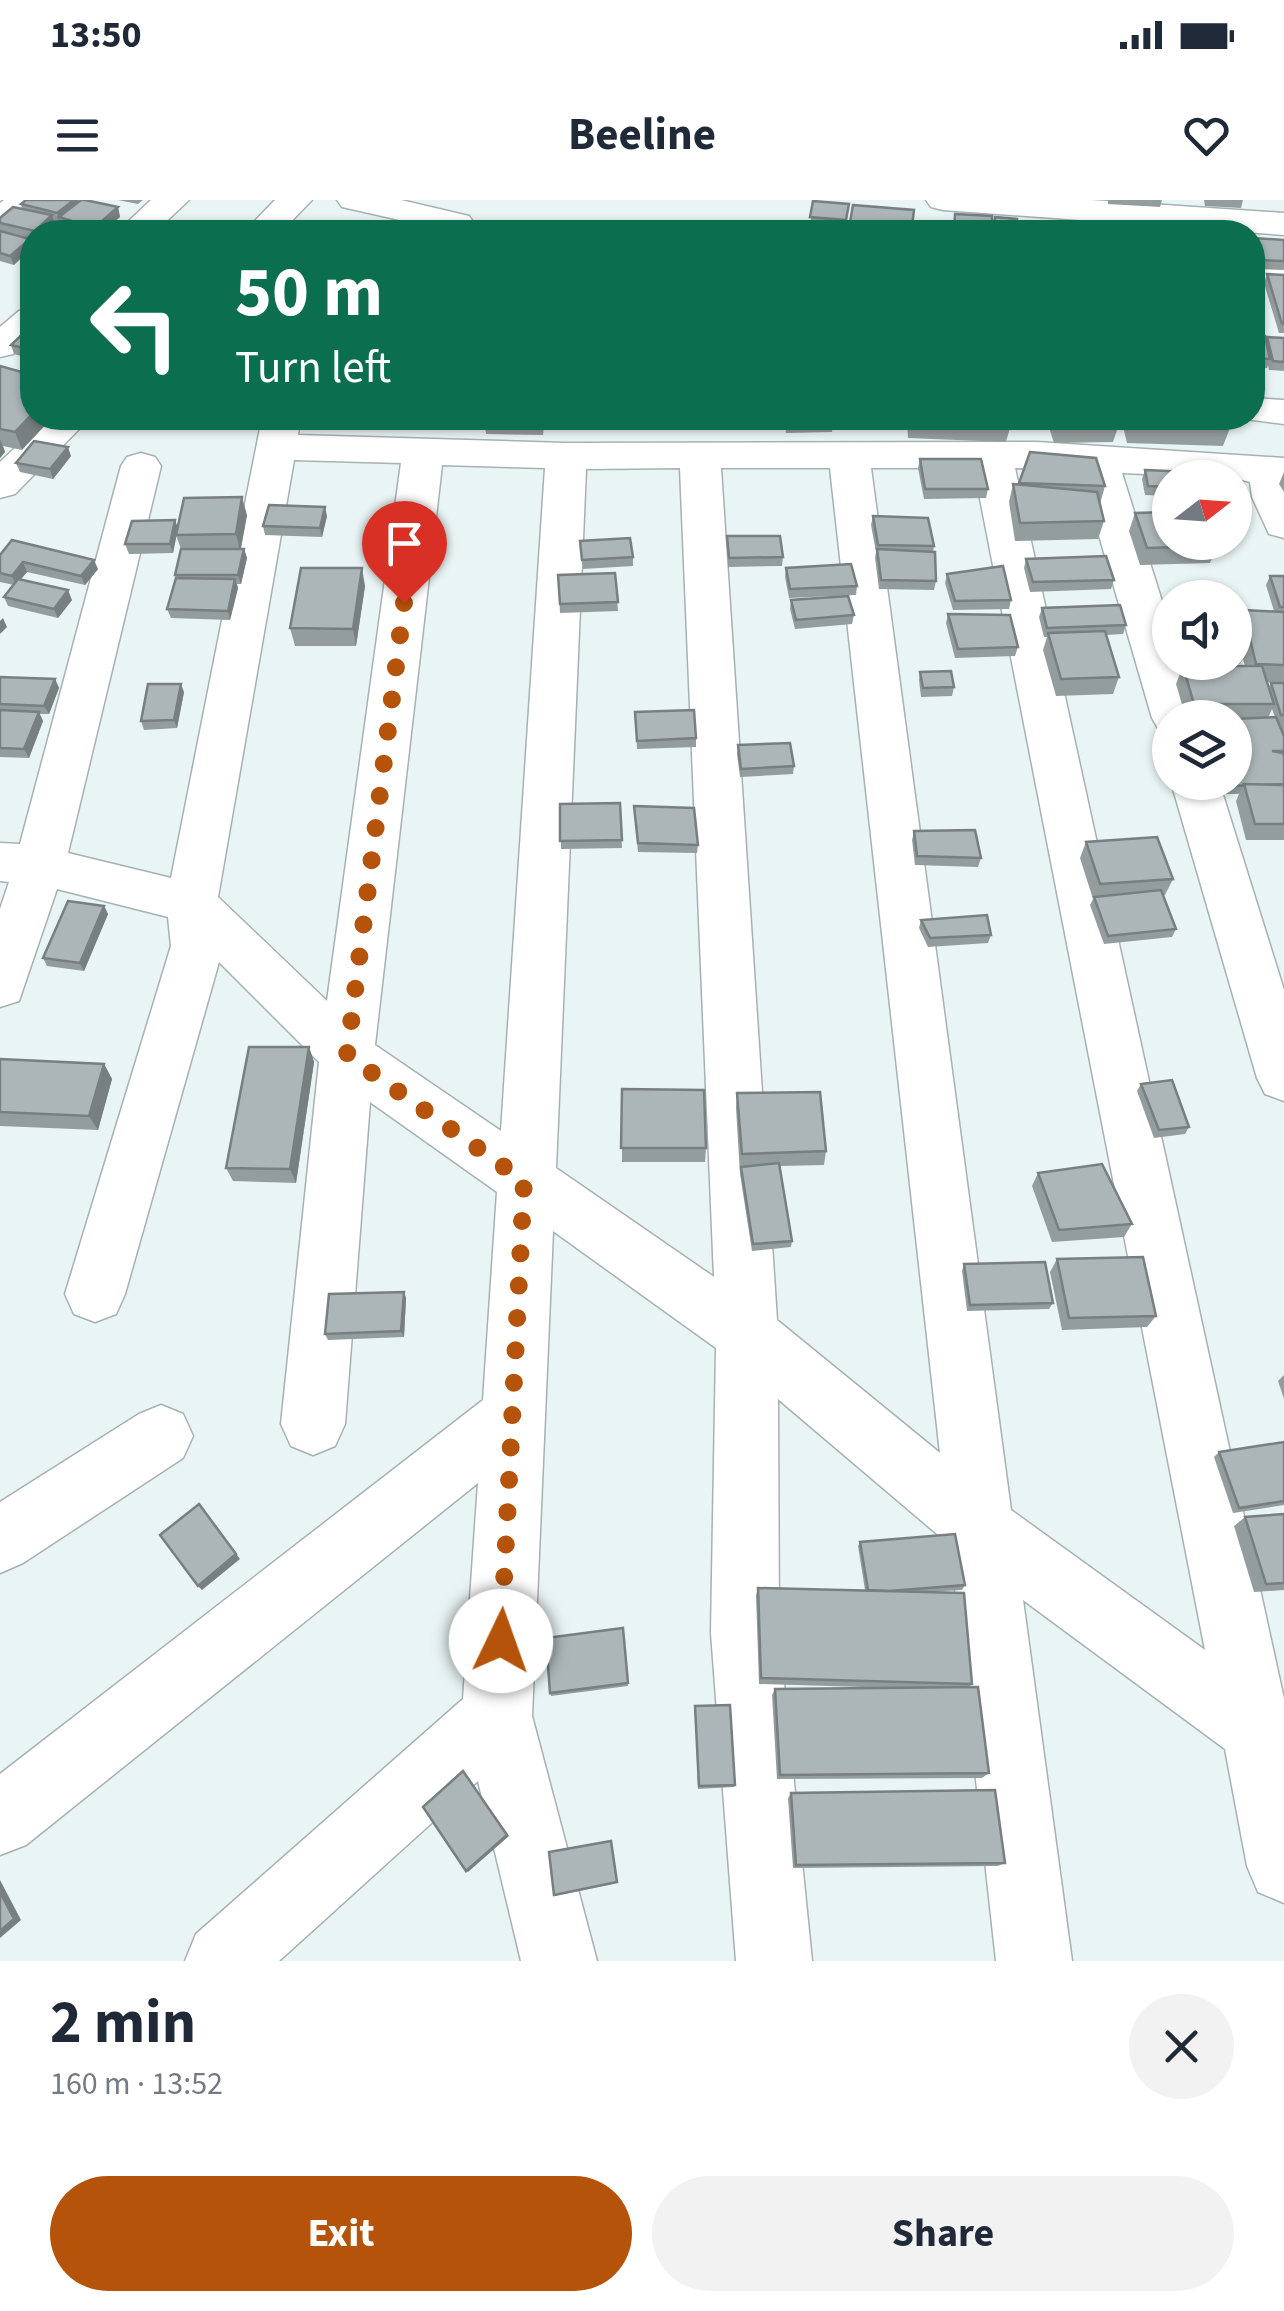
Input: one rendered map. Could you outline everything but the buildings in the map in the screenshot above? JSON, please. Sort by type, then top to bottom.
[{"type":"street","points":[[0,221],[25,200]]},
{"type":"street","points":[[148,220],[172,200]]},
{"type":"street","points":[[274,220],[295,200]]},
{"type":"street","points":[[943,200],[1021,213],[1188,220]]},
{"type":"street","points":[[366,203],[439,220]]},
{"type":"street","points":[[0,346],[20,328]]},
{"type":"street","points":[[0,485],[57,430]]},
{"type":"street","points":[[95,1294],[197,946],[192,902],[278,432],[423,452],[566,456],[849,458],[1021,443],[1098,461],[1276,471],[1284,524]]},
{"type":"street","points":[[1021,443],[1270,1740],[1284,1866]]},
{"type":"street","points":[[314,1424],[347,1055],[423,452]]},
{"type":"street","points":[[560,1961],[497,1716],[566,456]]},
{"type":"street","points":[[700,457],[747,1334],[744,1633],[774,1961]]},
{"type":"street","points":[[849,458],[1034,1961]]},
{"type":"street","points":[[1098,461],[1171,700]]},
{"type":"street","points":[[0,986],[20,863],[141,466]]},
{"type":"street","points":[[1200,800],[1284,1078]]},
{"type":"street","points":[[20,863],[192,902],[347,1055],[747,1334],[979,1527],[1270,1740]]},
{"type":"street","points":[[0,1819],[512,1416]]},
{"type":"street","points":[[0,1540],[161,1436]]},
{"type":"street","points":[[222,1961],[497,1716]]},
{"type":"route","points":[[404,603],[347,1055],[524,1181],[501,1641]]}]
